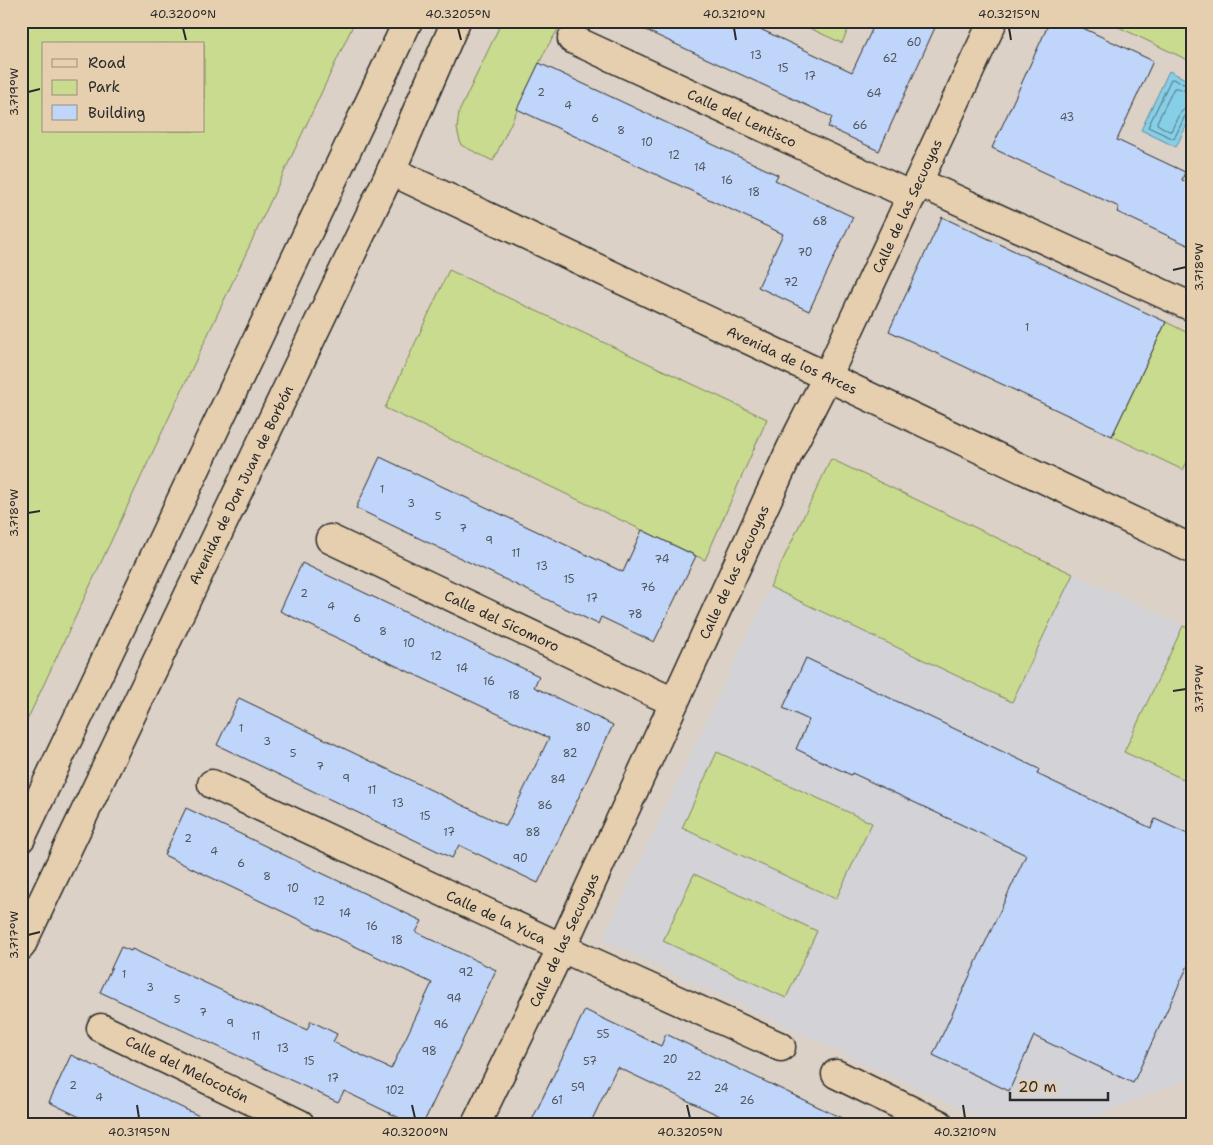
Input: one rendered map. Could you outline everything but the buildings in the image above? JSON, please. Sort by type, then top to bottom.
[{"type":"street","points":[[21,838],[408,21]]},
{"type":"street","name":"Avenida de Don Juan de Borbón","points":[[21,946],[391,171],[456,21]]},
{"type":"street","name":"Calle de las Secuoyas","points":[[476,1124],[562,947],[791,448],[827,377],[992,21]]},
{"type":"street","name":"Calle del Lentisco","points":[[572,39],[915,189],[1192,307]]},
{"type":"street","name":"Avenida de los Arces","points":[[391,171],[1192,550]]},
{"type":"street","name":"Calle del Sicomoro","points":[[330,539],[674,702]]},
{"type":"street","name":"Calle de la Yuca","points":[[212,784],[586,959],[781,1047]]},
{"type":"street","name":"Calle del Melocotón","points":[[101,1028],[300,1124]]},
{"type":"street","points":[[836,1074],[939,1124]]},
{"type":"shaded area","points":[[1073,574],[1183,626],[1125,752],[1192,783],[1192,1077],[1077,1124],[993,1124],[602,940],[770,587],[1012,702]]},
{"type":"green space","points":[[21,21],[355,21],[21,733]]},
{"type":"green space","points":[[502,21],[563,21],[546,49],[493,161],[461,145],[457,129],[459,112]]},
{"type":"green space","points":[[794,21],[852,21],[842,43]]},
{"type":"green space","points":[[1106,21],[1192,21],[1192,62]]},
{"type":"green space","points":[[449,270],[767,419],[705,560],[385,408]]},
{"type":"green space","points":[[1166,322],[1192,335],[1192,452],[1183,470],[1112,436]]},
{"type":"green space","points":[[831,459],[1073,574],[1012,702],[770,587]]},
{"type":"green space","points":[[1183,626],[1192,630],[1192,783],[1124,752]]},
{"type":"green space","points":[[717,752],[872,823],[836,899],[682,828]]},
{"type":"green space","points":[[694,874],[817,931],[786,998],[663,941]]},
{"type":"water","points":[[1169,71],[1192,82],[1192,114],[1176,147],[1141,130]]}]
